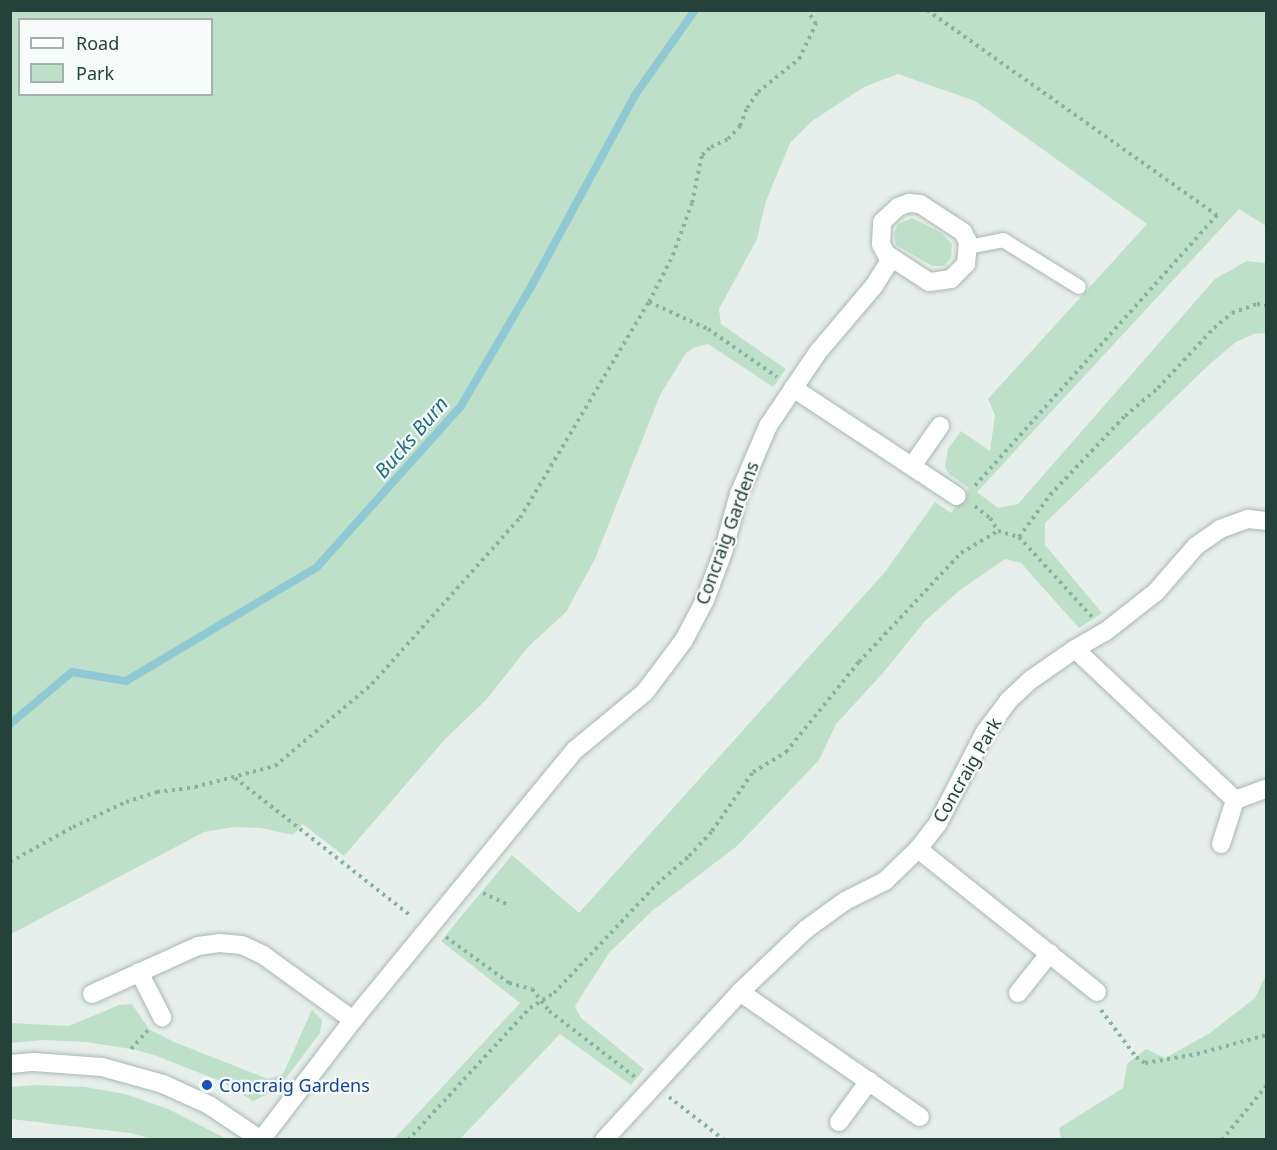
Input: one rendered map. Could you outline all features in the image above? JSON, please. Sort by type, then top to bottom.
[{"type":"street","points":[[909,203],[920,204],[963,232],[968,247],[966,264],[960,273],[940,282],[929,282],[891,259],[881,244],[882,222],[898,207],[909,203]]},
{"type":"street","name":"Concraig Gardens","points":[[261,1140],[277,1116],[353,1020],[575,750],[645,692],[684,640],[708,591],[723,552],[739,494],[768,426],[818,352],[874,286],[891,259]]},
{"type":"street","points":[[793,388],[961,496]]},
{"type":"street","points":[[912,466],[940,426]]},
{"type":"street","name":"Concraig Park","points":[[604,1140],[740,992],[805,930],[845,901],[885,881],[918,849],[938,823],[985,732],[1008,700],[1032,679],[1075,649],[1105,632],[1156,592],[1196,546],[1221,529],[1248,519],[1266,521]]},
{"type":"street","points":[[1075,649],[1235,800]]},
{"type":"street","points":[[1235,800],[1266,789]]},
{"type":"street","points":[[1221,844],[1235,800]]},
{"type":"street","points":[[918,849],[1097,992]]},
{"type":"street","points":[[92,994],[198,946],[219,942],[242,945],[282,966],[353,1020]]},
{"type":"street","points":[[1018,993],[1050,953]]},
{"type":"street","points":[[140,972],[162,1017]]},
{"type":"street","points":[[740,992],[920,1117]]},
{"type":"street","points":[[10,1064],[56,1062],[102,1067],[163,1084],[208,1105],[261,1140]]},
{"type":"street","points":[[839,1122],[869,1081]]},
{"type":"lane","points":[[968,247],[1003,240],[1079,287]]},
{"type":"path","points":[[10,862],[73,827],[126,802],[157,792],[195,787],[275,766],[372,684],[520,518],[649,302],[673,255],[692,203],[702,155],[711,147],[728,139],[740,126],[747,108],[758,92],[799,59],[816,24],[807,10]]},
{"type":"path","points":[[927,10],[1217,215],[961,496],[990,518],[999,531],[1019,537],[1105,632]]},
{"type":"path","points":[[649,302],[708,329],[793,388]]},
{"type":"path","points":[[1019,537],[1050,495],[1125,416],[1158,388],[1214,328],[1232,313],[1257,304],[1266,305]]},
{"type":"path","points":[[408,1140],[540,1000],[555,993],[657,884],[689,856],[712,831],[753,772],[786,752],[859,662],[961,553],[999,531]]},
{"type":"path","points":[[235,777],[429,927],[509,983],[532,989],[549,1011],[636,1078],[647,1079],[724,1140]]},
{"type":"path","points":[[464,884],[509,905]]},
{"type":"path","points":[[1097,992],[1100,1009],[1136,1057],[1145,1063],[1197,1054],[1266,1035]]},
{"type":"path","points":[[1222,1140],[1266,1086]]},
{"type":"green space","points":[[11,11],[1266,11],[1266,226],[1239,209],[977,492],[998,508],[1018,504],[1215,279],[1247,261],[1266,263],[1266,333],[1254,334],[1236,342],[1212,362],[1045,523],[1045,545],[1102,613],[1079,628],[1021,563],[1005,559],[960,590],[925,621],[883,673],[836,724],[819,760],[737,846],[652,911],[609,953],[575,1006],[581,1018],[644,1069],[631,1085],[560,1034],[460,1139],[394,1139],[520,1003],[441,941],[449,931],[512,855],[579,913],[885,572],[935,502],[951,513],[969,488],[949,474],[945,467],[948,449],[961,431],[990,451],[995,415],[988,399],[1147,224],[975,101],[898,74],[864,87],[812,121],[790,143],[766,201],[757,239],[719,309],[721,324],[786,369],[773,387],[708,344],[693,348],[686,353],[660,395],[595,559],[566,612],[528,647],[486,700],[446,738],[344,856],[303,824],[293,835],[261,828],[234,827],[204,832],[11,934]]},
{"type":"green space","points":[[912,218],[940,232],[952,244],[951,258],[944,266],[932,266],[896,245],[894,234],[898,224]]},
{"type":"green space","points":[[1266,975],[1266,1139],[1061,1139],[1059,1128],[1123,1088],[1127,1064],[1146,1049],[1165,1058],[1210,1033],[1255,998]]},
{"type":"green space","points":[[132,1004],[149,1029],[174,1042],[268,1079],[283,1074],[312,1010],[322,1020],[320,1033],[277,1090],[253,1101],[223,1082],[154,1055],[131,1049],[86,1042],[43,1040],[11,1043],[11,1023],[69,1026],[119,1005]]},
{"type":"green space","points":[[36,1085],[85,1087],[125,1094],[168,1109],[227,1139],[153,1139],[130,1133],[11,1119],[11,1087]]},
{"type":"waterway","name":"Bucks Burn","points":[[10,724],[72,672],[126,681],[317,567],[461,406],[532,285],[635,95],[695,10]]},
{"type":"place","name":"Concraig Gardens","points":[[207,1085]]}]
